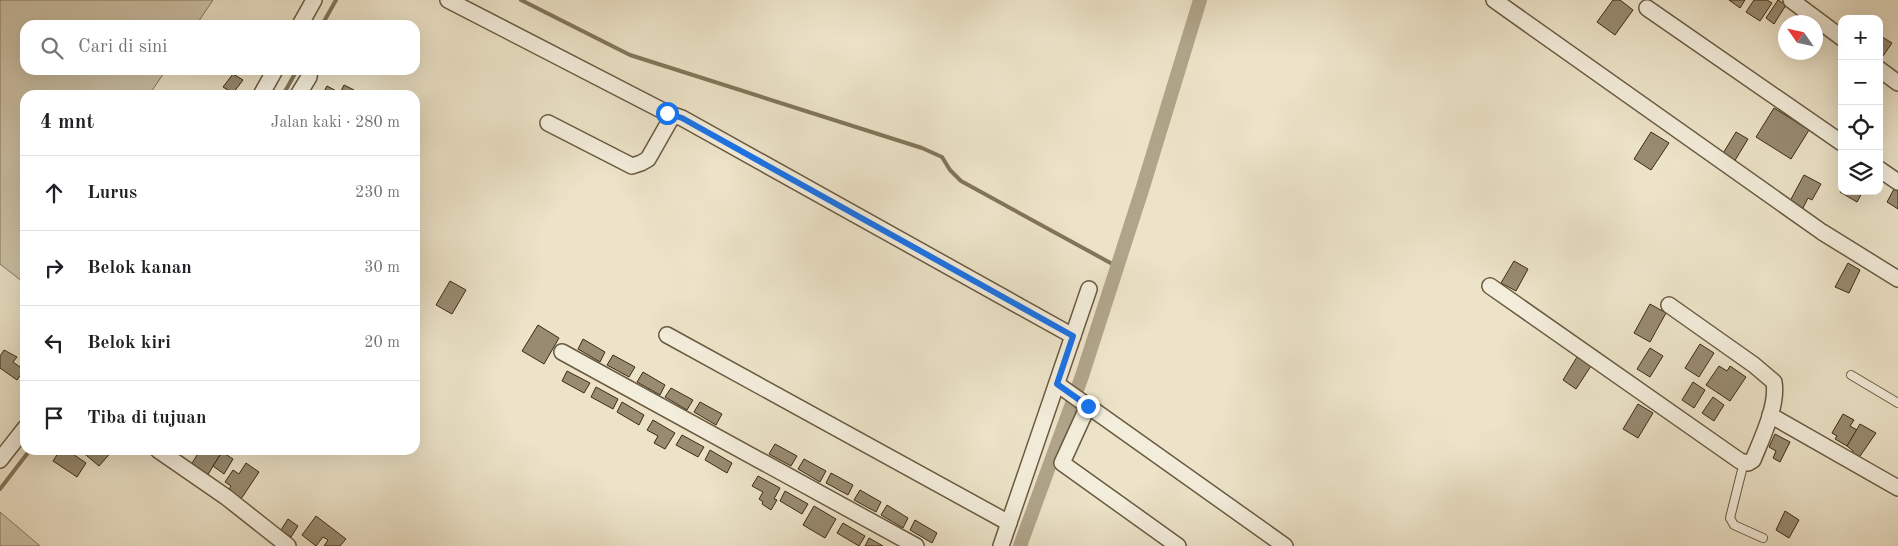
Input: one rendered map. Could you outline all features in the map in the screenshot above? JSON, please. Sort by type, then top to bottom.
[{"type":"street","points":[[303,20],[314,0]]},
{"type":"street","points":[[448,0],[691,123],[1073,336]]},
{"type":"street","points":[[1494,0],[1789,210],[1898,279]]},
{"type":"street","points":[[1791,0],[1838,35]]},
{"type":"street","points":[[1648,8],[1838,140]]},
{"type":"street","points":[[1883,72],[1898,83]]},
{"type":"street","points":[[264,90],[272,75]]},
{"type":"street","points":[[301,90],[309,75]]},
{"type":"street","points":[[548,123],[632,166],[648,158],[672,115]]},
{"type":"street","points":[[1883,172],[1898,182]]},
{"type":"street","points":[[1490,286],[1748,463],[1753,460],[1770,415],[1776,392],[1774,382],[1669,305]]},
{"type":"street","points":[[1001,546],[1060,386],[1073,336],[1089,289]]},
{"type":"street","points":[[667,335],[1009,523]]},
{"type":"street","points":[[562,352],[916,546]]},
{"type":"street","points":[[1060,386],[1285,546]]},
{"type":"street","points":[[1085,404],[1062,463],[1178,546]]},
{"type":"street","points":[[1770,415],[1898,488]]},
{"type":"street","points":[[0,460],[20,434]]},
{"type":"street","points":[[165,455],[226,497],[288,546]]},
{"type":"lane","points":[[1850,375],[1898,403]]},
{"type":"lane","points":[[1744,462],[1730,518],[1734,525],[1763,538]]},
{"type":"shaded area","points":[[0,0],[213,0],[199,20],[20,20],[20,75],[163,75],[152,90],[20,90],[20,280],[0,264]]},
{"type":"shaded area","points":[[0,512],[40,546],[0,546]]},
{"type":"building","points":[[1613,0],[1620,0],[1633,10],[1615,35],[1597,22]]},
{"type":"building","points":[[1729,0],[1745,0],[1740,8]]},
{"type":"building","points":[[1754,0],[1767,0],[1772,3],[1760,21],[1746,12]]},
{"type":"building","points":[[1778,0],[1786,5],[1774,24],[1766,18]]},
{"type":"building","points":[[1883,37],[1892,43],[1883,56]]},
{"type":"building","points":[[232,75],[243,80],[235,90],[228,90],[223,87]]},
{"type":"building","points":[[344,85],[354,90],[342,90]]},
{"type":"building","points":[[327,86],[334,90],[325,90]]},
{"type":"building","points":[[1774,108],[1809,130],[1791,159],[1756,137]]},
{"type":"building","points":[[1651,132],[1669,143],[1651,170],[1634,159]]},
{"type":"building","points":[[1736,132],[1748,139],[1734,162],[1722,155]]},
{"type":"building","points":[[1804,175],[1821,184],[1812,200],[1808,198],[1803,208],[1790,201]]},
{"type":"building","points":[[1894,189],[1898,191],[1898,209],[1887,202]]},
{"type":"building","points":[[1845,195],[1861,195],[1857,202]]},
{"type":"building","points":[[1514,261],[1528,269],[1516,291],[1501,283]]},
{"type":"building","points":[[1848,263],[1860,270],[1849,293],[1835,287]]},
{"type":"building","points":[[450,281],[466,290],[452,314],[436,305]]},
{"type":"building","points":[[1650,304],[1666,313],[1650,342],[1634,333]]},
{"type":"building","points":[[538,325],[559,338],[544,364],[522,351]]},
{"type":"building","points":[[583,339],[605,352],[600,362],[578,349]]},
{"type":"building","points":[[1700,344],[1714,353],[1699,377],[1685,368]]},
{"type":"building","points":[[1650,348],[1663,356],[1650,377],[1637,369]]},
{"type":"building","points":[[4,350],[17,357],[13,362],[20,367],[20,376],[17,380],[0,368],[0,356]]},
{"type":"building","points":[[613,355],[635,367],[629,377],[607,365]]},
{"type":"building","points":[[1577,357],[1591,366],[1576,389],[1563,380]]},
{"type":"building","points":[[1719,366],[1727,371],[1730,366],[1746,377],[1730,401],[1706,385]]},
{"type":"building","points":[[567,371],[590,383],[584,393],[562,381]]},
{"type":"building","points":[[643,372],[665,385],[660,395],[637,382]]},
{"type":"building","points":[[1693,382],[1705,390],[1694,408],[1682,400]]},
{"type":"building","points":[[596,387],[618,399],[613,409],[591,397]]},
{"type":"building","points":[[671,388],[693,400],[687,410],[665,397]]},
{"type":"building","points":[[1713,397],[1724,405],[1714,421],[1702,413]]},
{"type":"building","points":[[622,402],[644,415],[639,425],[617,412]]},
{"type":"building","points":[[700,402],[722,414],[716,425],[694,412]]},
{"type":"building","points":[[1638,404],[1653,413],[1638,438],[1623,429]]},
{"type":"building","points":[[1843,414],[1854,420],[1850,426],[1857,430],[1847,446],[1835,439],[1837,436],[1832,433]]},
{"type":"building","points":[[653,420],[675,433],[665,449],[654,443],[658,436],[647,430]]},
{"type":"building","points":[[1860,424],[1876,433],[1858,459],[1851,455],[1853,451],[1847,446]]},
{"type":"building","points":[[1775,434],[1790,442],[1780,462],[1773,458],[1776,451],[1769,447]]},
{"type":"building","points":[[682,435],[704,447],[698,457],[676,445]]},
{"type":"building","points":[[775,444],[797,456],[791,466],[769,454]]},
{"type":"building","points":[[710,450],[732,463],[727,473],[705,460]]},
{"type":"building","points":[[57,455],[74,455],[86,463],[77,477],[53,461]]},
{"type":"building","points":[[86,455],[109,455],[99,466]]},
{"type":"building","points":[[197,455],[220,455],[207,476],[191,465]]},
{"type":"building","points":[[220,455],[227,455],[233,459],[224,474],[213,466]]},
{"type":"building","points":[[804,459],[826,471],[820,482],[798,469]]},
{"type":"building","points":[[246,463],[259,472],[241,499],[228,491],[231,486],[225,482],[233,470],[239,474]]},
{"type":"building","points":[[831,473],[853,485],[848,495],[826,483]]},
{"type":"building","points":[[758,476],[780,488],[774,499],[777,500],[771,510],[762,504],[763,502],[759,499],[763,492],[752,486]]},
{"type":"building","points":[[860,490],[881,502],[876,512],[854,500]]},
{"type":"building","points":[[785,491],[808,504],[802,514],[780,501]]},
{"type":"building","points":[[887,505],[908,518],[903,528],[881,515]]},
{"type":"building","points":[[814,506],[836,519],[825,538],[803,525]]},
{"type":"building","points":[[1785,511],[1799,520],[1789,538],[1776,530]]},
{"type":"building","points":[[316,516],[346,539],[340,546],[324,546],[328,540],[323,537],[316,546],[302,535]]},
{"type":"building","points":[[288,519],[298,526],[291,537],[281,530]]},
{"type":"building","points":[[915,520],[937,533],[932,543],[910,530]]},
{"type":"building","points":[[843,523],[865,536],[859,546],[837,533]]},
{"type":"building","points":[[869,538],[883,546],[865,546]]},
{"type":"waterway","points":[[325,20],[336,0]]},
{"type":"waterway","points":[[521,0],[630,55],[922,148],[942,157],[950,170],[961,181],[1116,266]]},
{"type":"waterway","points":[[1020,546],[1081,379],[1142,190],[1200,0]]},
{"type":"waterway","points":[[286,90],[294,75]]},
{"type":"waterway","points":[[0,489],[26,455]]},
{"type":"route","points":[[667,113],[682,118],[1073,336],[1057,384],[1088,406]]}]
